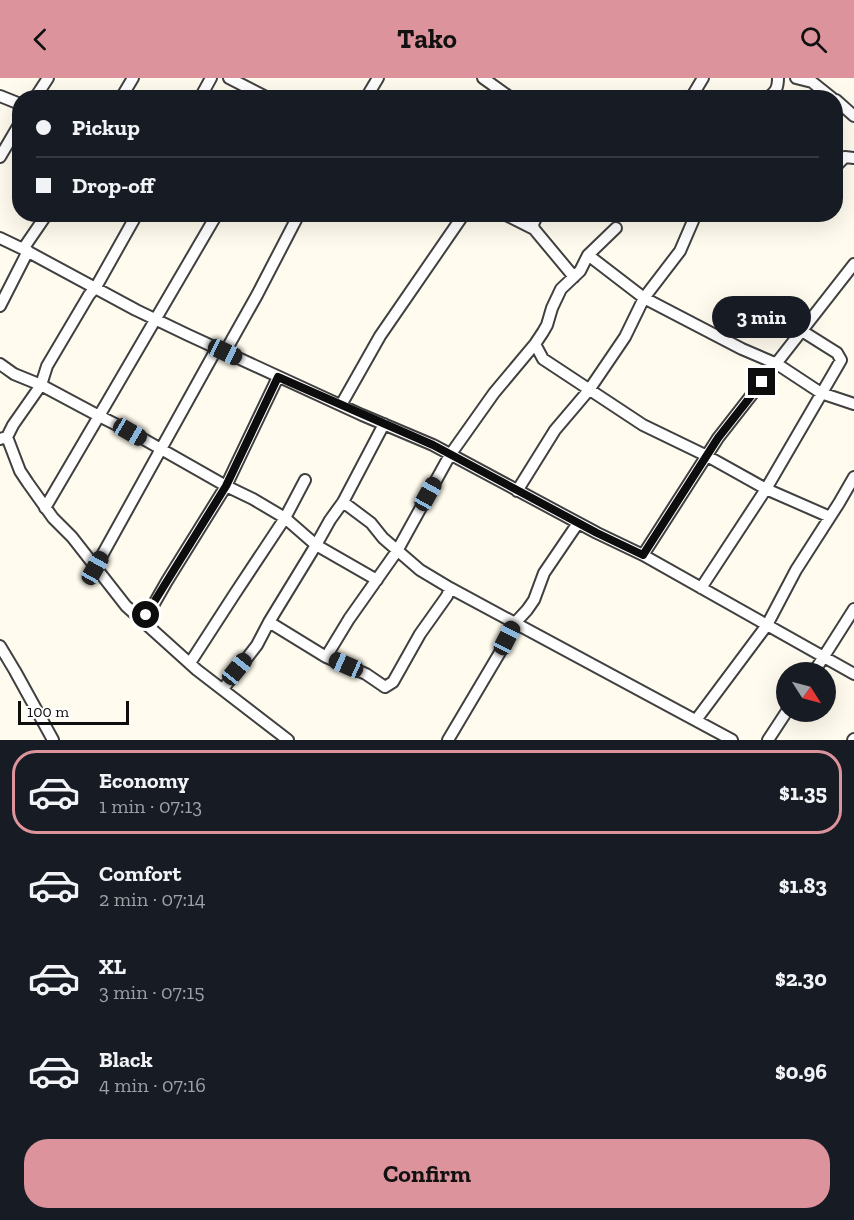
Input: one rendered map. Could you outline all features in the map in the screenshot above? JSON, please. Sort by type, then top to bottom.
[{"type":"street","points":[[229,78],[252,90]]},
{"type":"street","points":[[483,78],[500,90]]},
{"type":"street","points":[[796,78],[812,82],[822,90]]},
{"type":"street","points":[[0,157],[12,137]]},
{"type":"street","points":[[0,306],[25,250],[41,222]]},
{"type":"street","points":[[132,222],[47,366],[40,385],[4,438],[20,471],[45,508],[72,537],[126,606],[190,663],[288,740]]},
{"type":"street","points":[[45,508],[212,222]]},
{"type":"street","points":[[95,568],[161,449],[257,295],[295,222]]},
{"type":"street","points":[[341,405],[380,336],[458,222]]},
{"type":"street","points":[[520,222],[534,229],[574,277]]},
{"type":"street","points":[[534,222],[534,229]]},
{"type":"street","points":[[517,491],[555,430],[589,390],[625,337],[644,298],[680,251],[693,222]]},
{"type":"street","points":[[326,657],[349,619],[397,551],[450,454],[494,393],[535,344],[547,325],[561,290],[580,271],[588,255],[616,228]]},
{"type":"street","points":[[0,238],[156,319],[450,454],[643,555],[854,674]]},
{"type":"street","points":[[588,255],[644,298],[742,349],[777,364],[821,393],[854,404]]},
{"type":"street","points":[[643,555],[718,438],[854,264]]},
{"type":"street","points":[[701,588],[766,489],[841,360],[837,353],[802,331]]},
{"type":"street","points":[[535,344],[543,359],[643,425],[707,456],[766,489],[830,517]]},
{"type":"street","points":[[0,364],[14,374],[40,385],[253,499],[285,518],[316,545],[377,580]]},
{"type":"street","points":[[143,623],[226,486],[278,377]]},
{"type":"street","points":[[223,689],[257,645],[330,520],[344,502],[384,424]]},
{"type":"street","points":[[696,720],[767,625],[796,570],[854,477]]},
{"type":"street","points":[[190,663],[285,518],[304,480]]},
{"type":"street","points":[[344,502],[371,523],[383,538],[420,570],[732,740]]},
{"type":"street","points":[[448,740],[515,623],[534,600],[544,573],[578,523]]},
{"type":"street","points":[[269,622],[326,657],[366,674],[386,687],[393,682],[420,634],[447,596],[450,588]]},
{"type":"street","points":[[821,662],[854,609]]},
{"type":"street","points":[[0,646],[53,740]]},
{"type":"street","points":[[768,740],[780,722]]},
{"type":"route","points":[[146,615],[226,486],[278,377],[433,445],[548,508],[643,555],[718,438],[762,382]]}]
